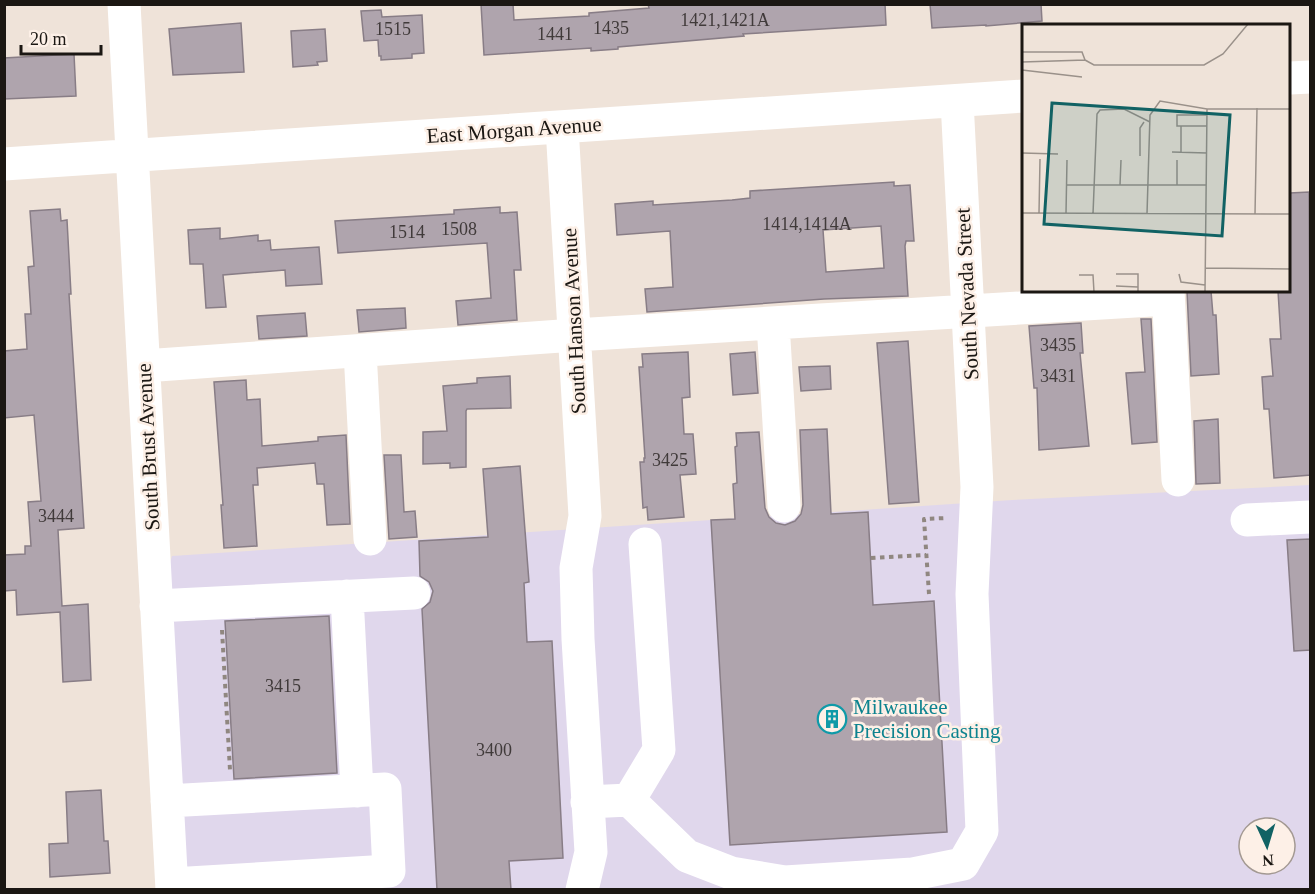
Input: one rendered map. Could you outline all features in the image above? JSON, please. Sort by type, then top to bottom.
[{"type":"street","name":"South Brust Avenue","points":[[124,4],[172,887]]},
{"type":"street","points":[[1291,78],[1311,77]]},
{"type":"street","name":"East Morgan Avenue","points":[[4,164],[1022,96]]},
{"type":"street","name":"South Nevada Street","points":[[629,800],[687,856],[731,873],[785,882],[913,874],[963,864],[982,831],[972,594],[977,487],[957,100]]},
{"type":"street","name":"South Hanson Avenue","points":[[562,127],[585,516],[576,568],[591,852],[582,890]]},
{"type":"street","points":[[144,366],[575,335],[968,311],[1168,295],[1178,480]]},
{"type":"street","points":[[773,323],[784,506]]},
{"type":"street","points":[[360,351],[370,540]]},
{"type":"street","points":[[1247,520],[1311,517]]},
{"type":"street","points":[[587,802],[629,800],[659,750],[645,544]]},
{"type":"street","points":[[156,606],[414,593]]},
{"type":"street","points":[[347,596],[357,791]]},
{"type":"street","points":[[167,801],[386,789],[389,871],[172,887]]},
{"type":"path","points":[[929,594],[924,519],[953,517]]},
{"type":"path","points":[[871,558],[926,555]]},
{"type":"path","points":[[221,603],[232,798]]},
{"type":"shaded area","points":[[1310,485],[1310,889],[172,889],[156,606],[172,556],[1012,500]]},
{"type":"building","points":[[481,4],[513,4],[514,20],[589,16],[589,13],[649,8],[648,4],[885,4],[886,25],[743,34],[744,36],[618,47],[618,49],[591,51],[591,48],[484,55]]},
{"type":"building","points":[[930,4],[1041,4],[1042,21],[932,28]]},
{"type":"building","points":[[381,10],[382,17],[422,15],[424,53],[412,54],[412,58],[381,60],[378,40],[364,41],[361,11]]},
{"type":"building","points":[[241,23],[244,72],[173,75],[169,29]]},
{"type":"building","points":[[325,29],[327,61],[317,62],[318,65],[293,67],[291,31]]},
{"type":"building","points":[[74,54],[76,96],[4,99],[4,58]]},
{"type":"building","points":[[894,182],[894,186],[910,185],[914,241],[906,241],[905,246],[908,296],[824,299],[647,312],[645,289],[673,287],[670,231],[617,235],[615,204],[653,201],[653,205],[732,200],[750,198],[750,191]],"holes":[[[881,226],[884,268],[826,272],[823,230]]]},
{"type":"building","points":[[1309,192],[1311,475],[1274,478],[1269,409],[1264,409],[1262,377],[1273,376],[1270,339],[1281,339],[1278,292],[1291,292],[1291,193]]},
{"type":"building","points":[[500,207],[500,213],[517,212],[521,270],[514,270],[517,320],[458,325],[456,301],[491,298],[487,243],[338,253],[335,221],[454,214],[454,210]]},
{"type":"building","points":[[60,209],[61,221],[67,220],[71,294],[69,294],[84,528],[58,530],[62,606],[88,604],[91,680],[63,682],[60,612],[17,615],[16,590],[4,591],[4,555],[25,554],[25,546],[31,546],[28,502],[41,501],[34,415],[4,418],[4,351],[27,349],[25,314],[31,314],[28,267],[34,266],[30,211]]},
{"type":"building","points":[[220,228],[220,239],[258,235],[258,241],[270,240],[271,250],[319,247],[322,284],[286,286],[285,270],[223,275],[226,307],[206,308],[203,264],[190,264],[188,230]]},
{"type":"building","points":[[1187,292],[1211,292],[1213,315],[1216,315],[1219,374],[1191,376]]},
{"type":"building","points":[[405,308],[406,328],[359,332],[357,310]]},
{"type":"building","points":[[305,313],[307,336],[259,339],[257,316]]},
{"type":"building","points":[[1141,319],[1151,319],[1157,442],[1132,444],[1126,373],[1145,372]]},
{"type":"building","points":[[1081,323],[1083,353],[1080,353],[1089,446],[1039,450],[1037,388],[1034,388],[1029,326]]},
{"type":"building","points":[[908,341],[919,502],[889,504],[877,343]]},
{"type":"building","points":[[688,352],[690,397],[682,398],[684,434],[693,434],[696,474],[680,475],[684,517],[648,520],[647,507],[643,508],[640,462],[644,462],[645,458],[639,367],[643,367],[642,354]]},
{"type":"building","points":[[755,352],[758,393],[733,395],[730,354]]},
{"type":"building","points":[[830,366],[831,389],[801,391],[799,367]]},
{"type":"building","points":[[510,376],[511,408],[467,409],[466,411],[466,467],[450,468],[450,463],[423,464],[423,432],[447,431],[443,386],[477,383],[477,378]]},
{"type":"building","points":[[246,380],[247,400],[260,399],[262,446],[318,441],[318,437],[346,435],[350,524],[327,525],[324,484],[317,484],[315,463],[257,468],[258,485],[253,485],[257,546],[224,548],[214,382]]},
{"type":"building","points":[[1218,419],[1220,483],[1196,484],[1194,421]]},
{"type":"building","name":"Milwaukee Precision Casting","points":[[827,429],[831,514],[868,512],[873,605],[934,601],[947,832],[730,845],[711,520],[735,519],[733,484],[737,483],[736,433],[759,432],[765,508],[769,517],[776,523],[785,525],[795,521],[801,514],[803,505],[800,430]]},
{"type":"building","points":[[384,455],[401,455],[404,512],[415,511],[417,537],[389,539]]},
{"type":"building","points":[[520,466],[529,582],[524,583],[527,642],[552,641],[563,858],[509,861],[511,890],[437,890],[422,609],[430,602],[433,591],[429,582],[420,576],[419,541],[488,537],[483,469]]},
{"type":"building","points":[[1311,539],[1311,650],[1294,651],[1287,540]]},
{"type":"building","points":[[329,616],[337,773],[234,779],[225,621]]},
{"type":"building","points":[[101,790],[104,841],[108,841],[110,873],[50,877],[49,844],[68,843],[66,792]]},
{"type":"place","name":"Milwaukee Precision Casting","points":[[832,719]]}]
